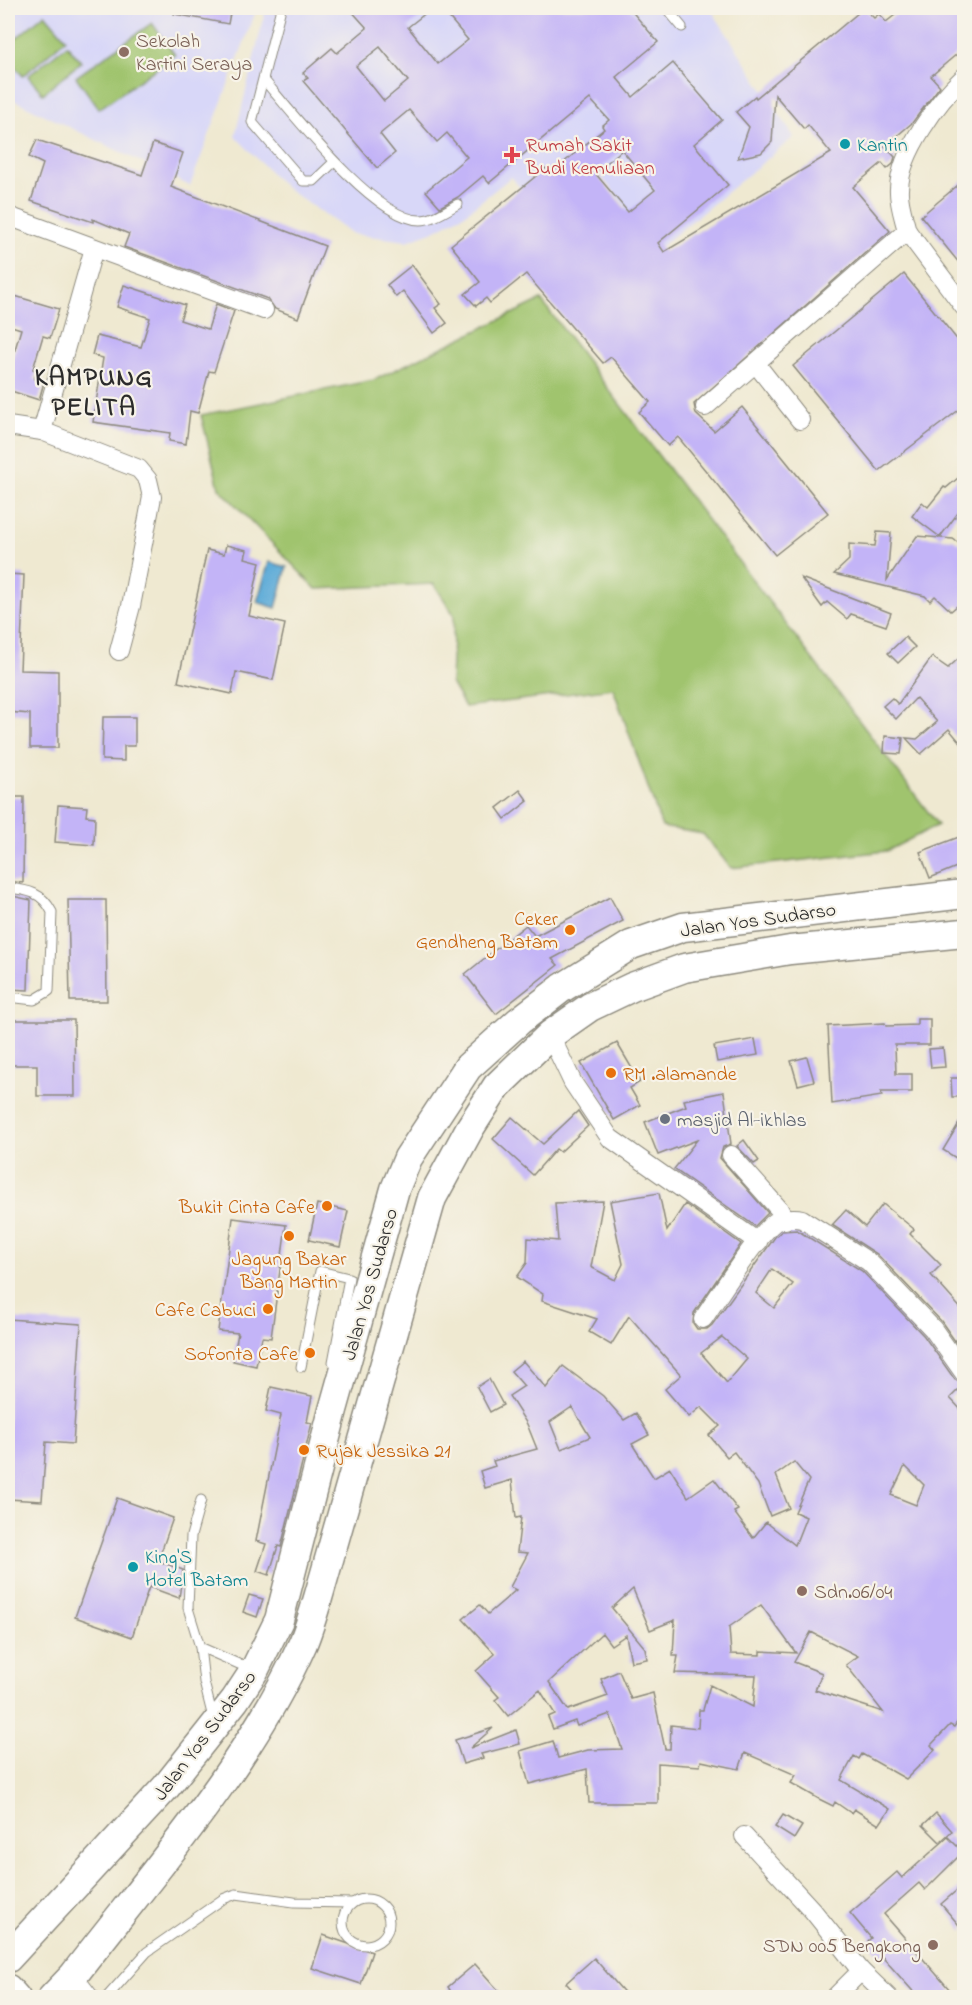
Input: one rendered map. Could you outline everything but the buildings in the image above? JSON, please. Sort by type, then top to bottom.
[{"type":"main road","name":"Jalan Yos Sudarso","points":[[8,1958],[166,1787],[215,1726],[254,1671],[279,1620],[331,1398],[395,1189],[408,1158],[468,1066],[562,988],[631,945],[683,927],[964,894]]},
{"type":"main road","name":"Jalan Yos Sudarso","points":[[52,1998],[82,1987],[255,1732],[303,1643],[324,1580],[432,1198],[470,1128],[497,1086],[549,1035],[590,1007],[632,987],[684,968],[790,950],[964,933]]},
{"type":"main road","points":[[8,1989],[16,1998]]},
{"type":"street","points":[[964,76],[930,116],[910,148],[898,189],[907,231],[964,306]]},
{"type":"street","points":[[8,216],[264,310]]},
{"type":"street","points":[[705,406],[907,231]]},
{"type":"street","points":[[42,431],[93,248]]},
{"type":"street","points":[[756,364],[800,420]]},
{"type":"street","points":[[8,426],[42,431],[139,469],[148,480],[152,497],[120,651]]},
{"type":"street","points":[[549,1035],[573,1083],[610,1138],[758,1242]]},
{"type":"street","points":[[731,1155],[779,1209],[785,1220]]},
{"type":"street","points":[[703,1319],[758,1242],[776,1222],[802,1219],[869,1262],[933,1329],[964,1372]]},
{"type":"street","points":[[744,1836],[813,1911],[861,1971],[889,1998]]},
{"type":"street","points":[[834,1998],[861,1971]]},
{"type":"lane","points":[[290,8],[280,9],[252,122],[303,181],[314,181],[333,163]]},
{"type":"lane","points":[[666,8],[682,27]]},
{"type":"lane","points":[[264,80],[333,163],[404,217],[429,219],[458,204]]},
{"type":"lane","points":[[8,888],[33,891],[48,903],[52,912],[50,992],[34,1000],[8,997]]},
{"type":"lane","points":[[302,1367],[320,1271],[349,1278],[330,1376]]},
{"type":"lane","points":[[201,1500],[191,1536],[188,1608],[200,1647],[204,1683],[215,1726]]},
{"type":"lane","points":[[200,1647],[254,1671]]},
{"type":"lane","points":[[106,1998],[147,1952],[236,1894],[294,1902],[352,1903],[367,1898],[382,1905],[389,1918],[389,1926],[382,1938],[369,1945],[355,1942],[350,1938],[344,1924],[344,1917],[352,1903]]},
{"type":"shaded area","name":"Sekolah Kartini Seraya","points":[[8,8],[257,8],[190,186],[8,97]]},
{"type":"shaded area","name":"Rumah Sakit Budi Kemuliaan","points":[[266,8],[710,8],[794,137],[631,271],[598,231],[626,207],[599,174],[545,217],[511,177],[465,214],[432,232],[407,241],[353,234],[285,187],[235,136]]},
{"type":"green space","points":[[45,14],[66,39],[23,76],[8,59],[8,45]]},
{"type":"green space","points":[[152,23],[175,55],[99,109],[76,77]]},
{"type":"green space","points":[[67,45],[81,62],[43,94],[28,76]]},
{"type":"green space","points":[[541,300],[938,825],[887,851],[731,868],[703,834],[662,827],[613,688],[465,707],[451,683],[454,615],[434,584],[316,589],[219,488],[201,415],[374,380]]},
{"type":"water","points":[[269,562],[287,567],[276,608],[257,602]]},
{"type":"place","name":"Sekolah Kartini Seraya","points":[[124,52]]},
{"type":"place","name":"Kantin","points":[[845,144]]},
{"type":"place","name":"Rumah Sakit Budi Kemuliaan","points":[[512,155]]},
{"type":"place","name":"Ceker Gendheng Batam","points":[[570,930]]},
{"type":"place","name":"RM .alamande","points":[[611,1073]]},
{"type":"place","name":"masjid Al-ikhlas","points":[[665,1119]]},
{"type":"place","name":"Bukit Cinta Cafe","points":[[327,1206]]},
{"type":"place","name":"Jagung Bakar Bang Martin","points":[[289,1236]]},
{"type":"place","name":"Cafe Cabuci","points":[[268,1309]]},
{"type":"place","name":"Sofonta Cafe","points":[[310,1353]]},
{"type":"place","name":"Rujak Jessika 21","points":[[304,1450]]},
{"type":"place","name":"King'S Hotel Batam","points":[[133,1567]]},
{"type":"place","name":"Sdn.06/04","points":[[802,1591]]},
{"type":"place","name":"SDN 005 Bengkong","points":[[933,1945]]},
{"type":"district","name":"KAMPUNG PELITA","points":[[94,391]]}]
